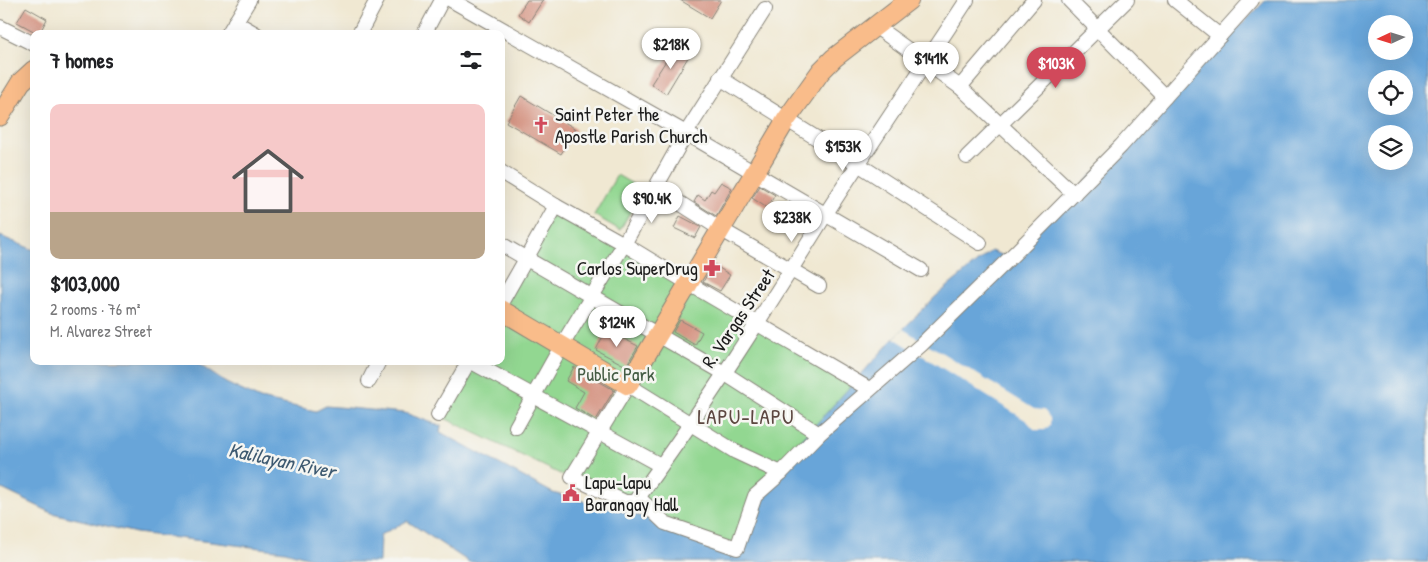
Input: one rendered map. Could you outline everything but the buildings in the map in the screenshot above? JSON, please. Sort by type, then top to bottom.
[{"type":"main road","points":[[505,312],[628,385],[786,120],[827,64],[909,0]]},
{"type":"main road","points":[[0,116],[22,82],[30,74]]},
{"type":"street","points":[[232,28],[249,0]]},
{"type":"street","points":[[361,30],[377,0]]},
{"type":"street","points":[[426,30],[442,0]]},
{"type":"street","points":[[451,0],[495,30]]},
{"type":"street","name":"R. Vargas Street","points":[[635,500],[758,324],[858,164],[967,0]]},
{"type":"street","points":[[960,87],[1034,0]]},
{"type":"street","points":[[1069,0],[1166,97]]},
{"type":"street","points":[[967,158],[1096,28],[1127,0]]},
{"type":"street","points":[[1175,0],[1220,36]]},
{"type":"street","points":[[781,473],[736,452],[628,385],[572,477],[625,502],[635,500],[665,523],[737,548],[755,496],[781,473],[819,434],[921,345],[1074,194],[1166,97],[1252,0]]},
{"type":"street","points":[[516,427],[562,345],[624,244],[686,133],[765,8]]},
{"type":"street","points":[[875,26],[960,87],[1074,194]]},
{"type":"street","points":[[0,27],[30,42]]},
{"type":"street","points":[[505,35],[686,133],[921,270]]},
{"type":"street","points":[[720,78],[980,243]]},
{"type":"street","points":[[505,174],[869,389]]},
{"type":"street","points":[[656,188],[722,230],[819,286]]},
{"type":"street","points":[[505,296],[556,206]]},
{"type":"street","points":[[505,246],[724,373],[819,434]]},
{"type":"street","points":[[369,381],[377,365]]},
{"type":"street","points":[[438,415],[467,365]]},
{"type":"street","points":[[476,365],[660,465]]},
{"type":"green space","points":[[617,175],[643,190],[620,230],[594,215]]},
{"type":"green space","name":"Public Park","points":[[556,206],[869,389],[732,557],[438,415],[467,365],[505,365],[505,297]]},
{"type":"water","name":"Kalilayan River","points":[[1266,0],[1428,0],[1428,562],[469,562],[407,521],[380,535],[379,562],[324,562],[285,551],[136,533],[52,513],[0,488],[0,236],[30,248],[30,365],[200,365],[226,383],[260,399],[316,411],[326,406],[405,413],[441,426],[440,432],[553,493],[665,523],[732,557],[737,548],[755,496],[791,452],[894,338],[935,297],[991,251],[1009,258]]},
{"type":"pier","points":[[903,329],[1034,409],[1044,410],[1050,418],[1050,425],[1045,430],[1035,430],[1027,421],[894,338]]},
{"type":"place","name":"Saint Peter the Apostle Parish Church","points":[[541,125]]},
{"type":"place","name":"Carlos SuperDrug","points":[[712,268]]},
{"type":"place","name":"Lapu-lapu Barangay Hall","points":[[571,493]]},
{"type":"district","name":"LAPU-LAPU","points":[[746,416]]}]
